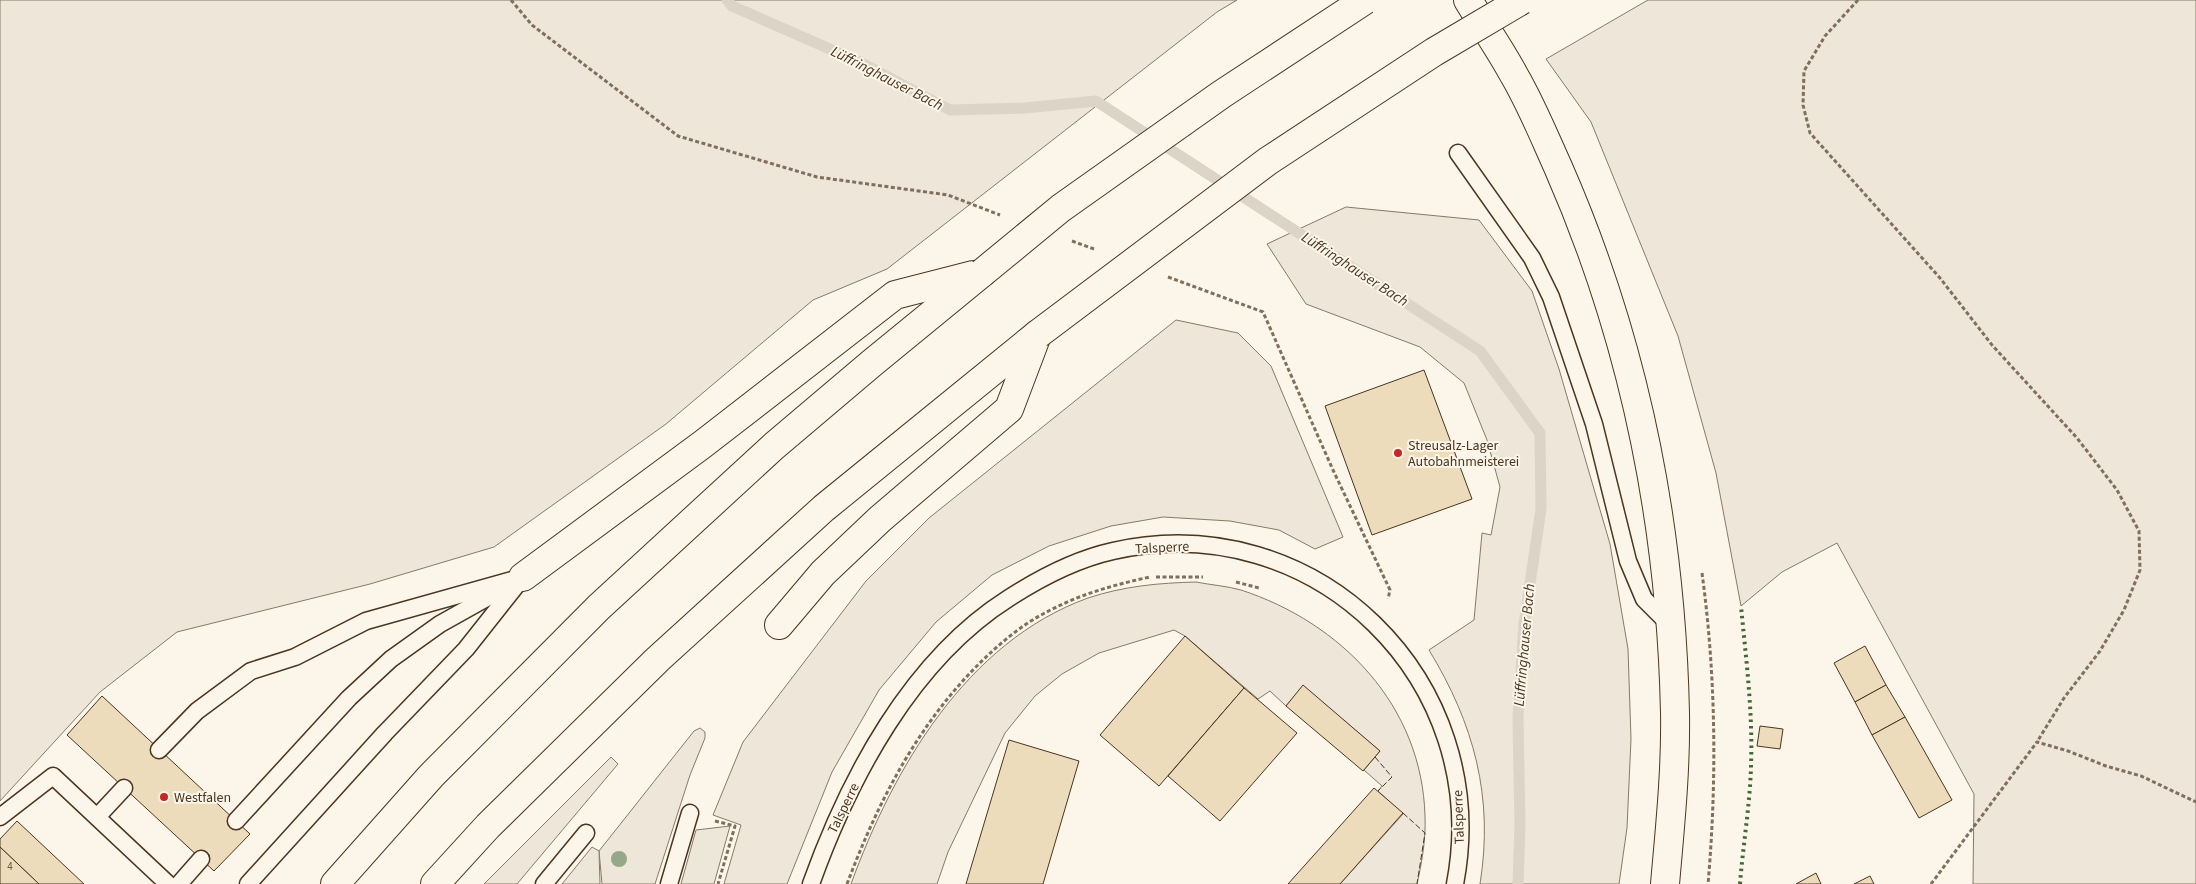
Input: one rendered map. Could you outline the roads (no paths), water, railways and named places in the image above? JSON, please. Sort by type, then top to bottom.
[{"type":"main road","points":[[335,884],[431,776],[599,607],[774,446],[1061,208],[1222,94],[1365,0]]},
{"type":"main road","points":[[1468,0],[1515,76],[1575,206],[1605,288],[1633,383],[1649,457],[1662,536],[1671,626],[1675,714],[1674,779],[1665,884]]},
{"type":"main road","points":[[435,884],[488,826],[658,658],[824,508],[1038,334],[1268,161],[1434,52],[1522,0]]},
{"type":"main road","points":[[523,577],[711,438],[895,295],[982,273]]},
{"type":"main road","points":[[779,624],[823,573],[880,519],[1009,409],[1038,334]]},
{"type":"lane","points":[[1458,153],[1532,258],[1552,297],[1594,424],[1628,561],[1644,599],[1671,626]]},
{"type":"lane","name":"Talsperre","points":[[811,884],[826,843],[876,743],[908,696],[932,666],[957,640],[1007,599],[1056,572],[1112,551],[1176,544],[1208,546],[1239,551],[1300,571],[1332,589],[1360,610],[1397,647],[1425,688],[1446,736],[1454,765],[1460,801],[1460,834],[1455,884]]},
{"type":"lane","points":[[159,750],[197,711],[251,671],[295,657],[366,621],[523,577]]},
{"type":"lane","points":[[236,821],[348,698],[391,659],[440,624],[523,577]]},
{"type":"lane","points":[[248,884],[385,734],[466,649],[523,577]]},
{"type":"lane","points":[[0,817],[53,776],[168,884]]},
{"type":"lane","points":[[97,817],[124,788]]},
{"type":"lane","points":[[669,884],[690,813]]},
{"type":"lane","points":[[544,884],[586,833]]},
{"type":"lane","points":[[179,884],[201,859]]},
{"type":"waterway","name":"Lüffringhauser Bach","points":[[727,0],[732,6],[862,63],[950,110],[1025,108],[1096,101],[1480,351],[1540,433],[1541,509],[1524,624],[1518,718],[1520,826],[1518,884]]},
{"type":"place","name":"Streusalz-Lager Autobahnmeisterei","points":[[1398,453]]},
{"type":"place","name":"Westfalen","points":[[164,797]]}]
